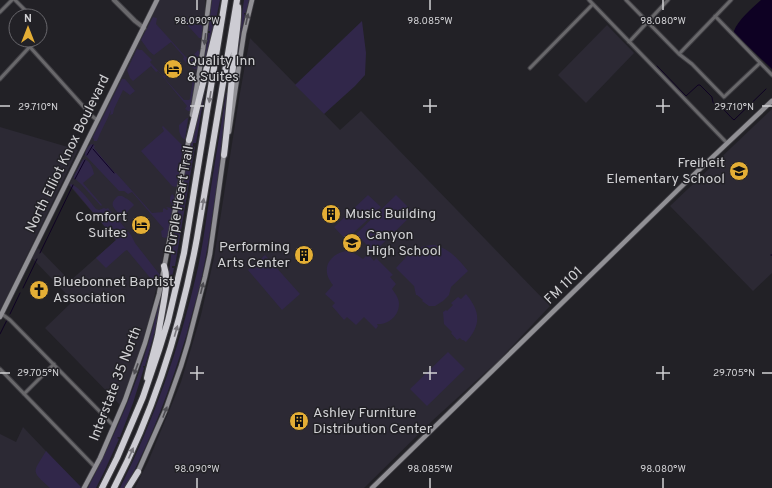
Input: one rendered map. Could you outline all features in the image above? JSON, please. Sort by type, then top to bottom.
[{"type":"highway","points":[[224,155],[238,18],[237,0]]},
{"type":"highway","name":"Purple Heart Trail","points":[[114,488],[153,400],[184,304],[200,222],[237,0]]},
{"type":"highway","points":[[189,140],[216,30],[225,2]]},
{"type":"highway","name":"Purple Heart Trail","points":[[102,488],[117,458],[143,397],[168,320],[181,266],[225,2]]},
{"type":"highway","points":[[143,397],[149,365],[158,335],[164,300],[166,272],[164,266]]},
{"type":"highway","points":[[130,488],[138,472]]},
{"type":"main road","name":"North Elliot Knox Boulevard","points":[[1,315],[157,0]]},
{"type":"main road","name":"Interstate 35 North","points":[[84,488],[95,468],[125,400],[145,343],[159,294],[189,140],[209,0]]},
{"type":"main road","points":[[138,472],[165,411],[181,366],[205,277],[210,254],[224,155],[230,132],[244,33],[252,0]]},
{"type":"main road","name":"FM 1101","points":[[372,488],[772,101]]},
{"type":"street","points":[[0,12],[14,0],[22,8]]},
{"type":"street","points":[[114,0],[144,28]]},
{"type":"street","points":[[589,0],[727,143]]},
{"type":"street","points":[[626,0],[647,23],[679,54],[692,64],[724,97],[760,62]]},
{"type":"street","points":[[629,42],[668,0]]},
{"type":"street","points":[[679,54],[730,0]]},
{"type":"street","points":[[530,68],[593,4]]},
{"type":"street","points":[[715,16],[772,75]]},
{"type":"street","points":[[0,78],[29,48]]},
{"type":"street","points":[[31,48],[97,120]]},
{"type":"street","points":[[1,315],[10,320],[114,426]]},
{"type":"street","points":[[24,394],[54,364]]},
{"type":"street","points":[[0,369],[95,468]]},
{"type":"shaded area","points":[[160,0],[205,0],[205,12],[184,147],[159,277],[139,355],[120,405],[45,328],[73,301],[32,258],[38,248],[70,281],[116,240],[69,185]]},
{"type":"shaded area","points":[[212,0],[220,0],[214,29],[212,29],[213,32],[205,65],[203,65],[208,33],[210,33],[210,31],[208,31]]},
{"type":"shaded area","points":[[244,0],[249,0],[246,13],[244,13],[246,15],[238,60],[235,60]]},
{"type":"shaded area","points":[[761,0],[772,0],[772,69],[734,33],[742,18]]},
{"type":"shaded area","points":[[153,17],[157,18],[156,24],[186,57],[191,58],[198,50],[200,53],[197,69],[194,69],[188,61],[186,63],[183,59],[184,57],[171,42],[154,55],[148,50],[141,40]]},
{"type":"shaded area","points":[[185,17],[193,24],[201,25],[203,27],[202,38],[199,38],[182,19]]},
{"type":"shaded area","points":[[362,21],[366,53],[365,75],[324,114],[295,85]]},
{"type":"shaded area","points":[[607,25],[634,53],[586,103],[558,75]]},
{"type":"shaded area","name":"Canyon High School","points":[[250,38],[340,130],[361,111],[550,306],[498,361],[433,420],[364,488],[135,488],[148,462],[181,382],[201,315],[214,258]]},
{"type":"shaded area","points":[[137,49],[142,50],[152,60],[150,62],[163,76],[166,76],[165,79],[184,100],[190,99],[194,77],[196,80],[190,111],[185,109],[187,106],[158,71],[156,72],[151,66],[133,81],[130,78],[127,70]]},
{"type":"shaded area","points":[[122,79],[125,79],[135,91],[130,95],[123,90],[113,114],[110,115],[111,110],[97,141],[94,141],[93,137]]},
{"type":"shaded area","points":[[205,84],[196,143],[193,143],[193,146],[195,147],[175,266],[172,266],[172,268],[174,268],[165,309],[180,196]]},
{"type":"shaded area","points":[[226,93],[229,93],[207,250],[187,333],[160,412],[144,451],[125,488],[120,488],[155,409],[183,327],[203,243]]},
{"type":"shaded area","name":"Freiheit Elementary School","points":[[772,109],[772,273],[753,291],[670,206]]},
{"type":"shaded area","points":[[187,118],[184,139],[180,135],[179,125]]},
{"type":"shaded area","points":[[163,126],[183,146],[177,186],[175,187],[172,186],[141,151],[164,131]]},
{"type":"shaded area","points":[[0,127],[78,150],[0,311]]},
{"type":"shaded area","points":[[92,144],[115,173],[152,213],[163,212],[164,208],[167,210],[168,209],[166,207],[171,208],[172,204],[170,198],[172,194],[174,196],[175,201],[167,235],[168,237],[162,237],[161,231],[164,229],[132,192],[128,194],[124,191],[119,191],[85,155],[87,148]]},
{"type":"shaded area","points":[[84,159],[91,165],[94,174],[83,183],[102,205],[101,206],[74,178]]},
{"type":"shaded area","points":[[71,184],[81,191],[96,209],[99,210],[108,208],[131,235],[135,243],[160,275],[157,286],[127,250],[106,268],[96,258],[116,240],[70,185]]},
{"type":"shaded area","points":[[368,195],[381,207],[346,240],[334,227]]},
{"type":"shaded area","points":[[396,195],[414,213],[374,252],[356,234]]},
{"type":"shaded area","points":[[118,196],[122,196],[134,205],[122,217],[113,207],[113,202]]},
{"type":"shaded area","points":[[428,245],[435,245],[449,252],[468,271],[451,287],[449,295],[443,301],[435,306],[429,306],[416,295],[414,286],[396,268],[417,249]]},
{"type":"shaded area","points":[[346,251],[363,259],[368,254],[374,261],[376,258],[393,275],[390,277],[396,284],[392,289],[397,296],[399,308],[392,319],[385,323],[377,324],[378,326],[376,329],[364,317],[356,325],[347,317],[344,320],[332,306],[335,303],[325,294],[333,285],[328,277],[328,263],[337,254]]},
{"type":"shaded area","points":[[265,255],[300,294],[282,310],[248,270]]},
{"type":"shaded area","points":[[466,294],[477,313],[477,324],[466,342],[460,338],[457,340],[444,324],[443,312],[446,310],[447,311],[453,305],[451,303],[458,297],[461,299]]},
{"type":"shaded area","points":[[161,295],[163,295],[156,327],[133,403],[120,437],[117,438],[119,439],[96,488],[88,488],[125,409],[148,344]]},
{"type":"shaded area","points":[[448,352],[465,369],[427,406],[410,389]]},
{"type":"shaded area","points":[[23,427],[81,488],[0,488],[0,434],[16,442]]},
{"type":"shaded area","points":[[46,451],[81,487],[80,488],[50,488],[39,478],[36,468]]},
{"type":"waterway","points":[[657,66],[686,96],[698,85],[700,85],[712,97],[714,104],[722,108],[734,120],[766,89]]},
{"type":"waterway","points":[[87,155],[93,145]]},
{"type":"waterway","points":[[93,149],[114,173]]},
{"type":"waterway","points":[[75,179],[85,160]]},
{"type":"waterway","points":[[40,253],[73,185]]},
{"type":"waterway","points":[[23,288],[37,259]]},
{"type":"waterway","points":[[10,314],[20,293]]},
{"type":"waterway","points":[[0,334],[7,320]]},
{"type":"place","name":"Quality Inn & Suites","points":[[173,69]]},
{"type":"place","name":"Freiheit Elementary School","points":[[739,171]]},
{"type":"place","name":"Music Building","points":[[331,214]]},
{"type":"place","name":"Comfort Suites","points":[[141,225]]},
{"type":"place","name":"Canyon High School","points":[[352,243]]},
{"type":"place","name":"Performing Arts Center","points":[[304,255]]},
{"type":"place","name":"Bluebonnet Baptist Association","points":[[39,290]]},
{"type":"place","name":"Ashley Furniture Distribution Center","points":[[299,421]]}]
